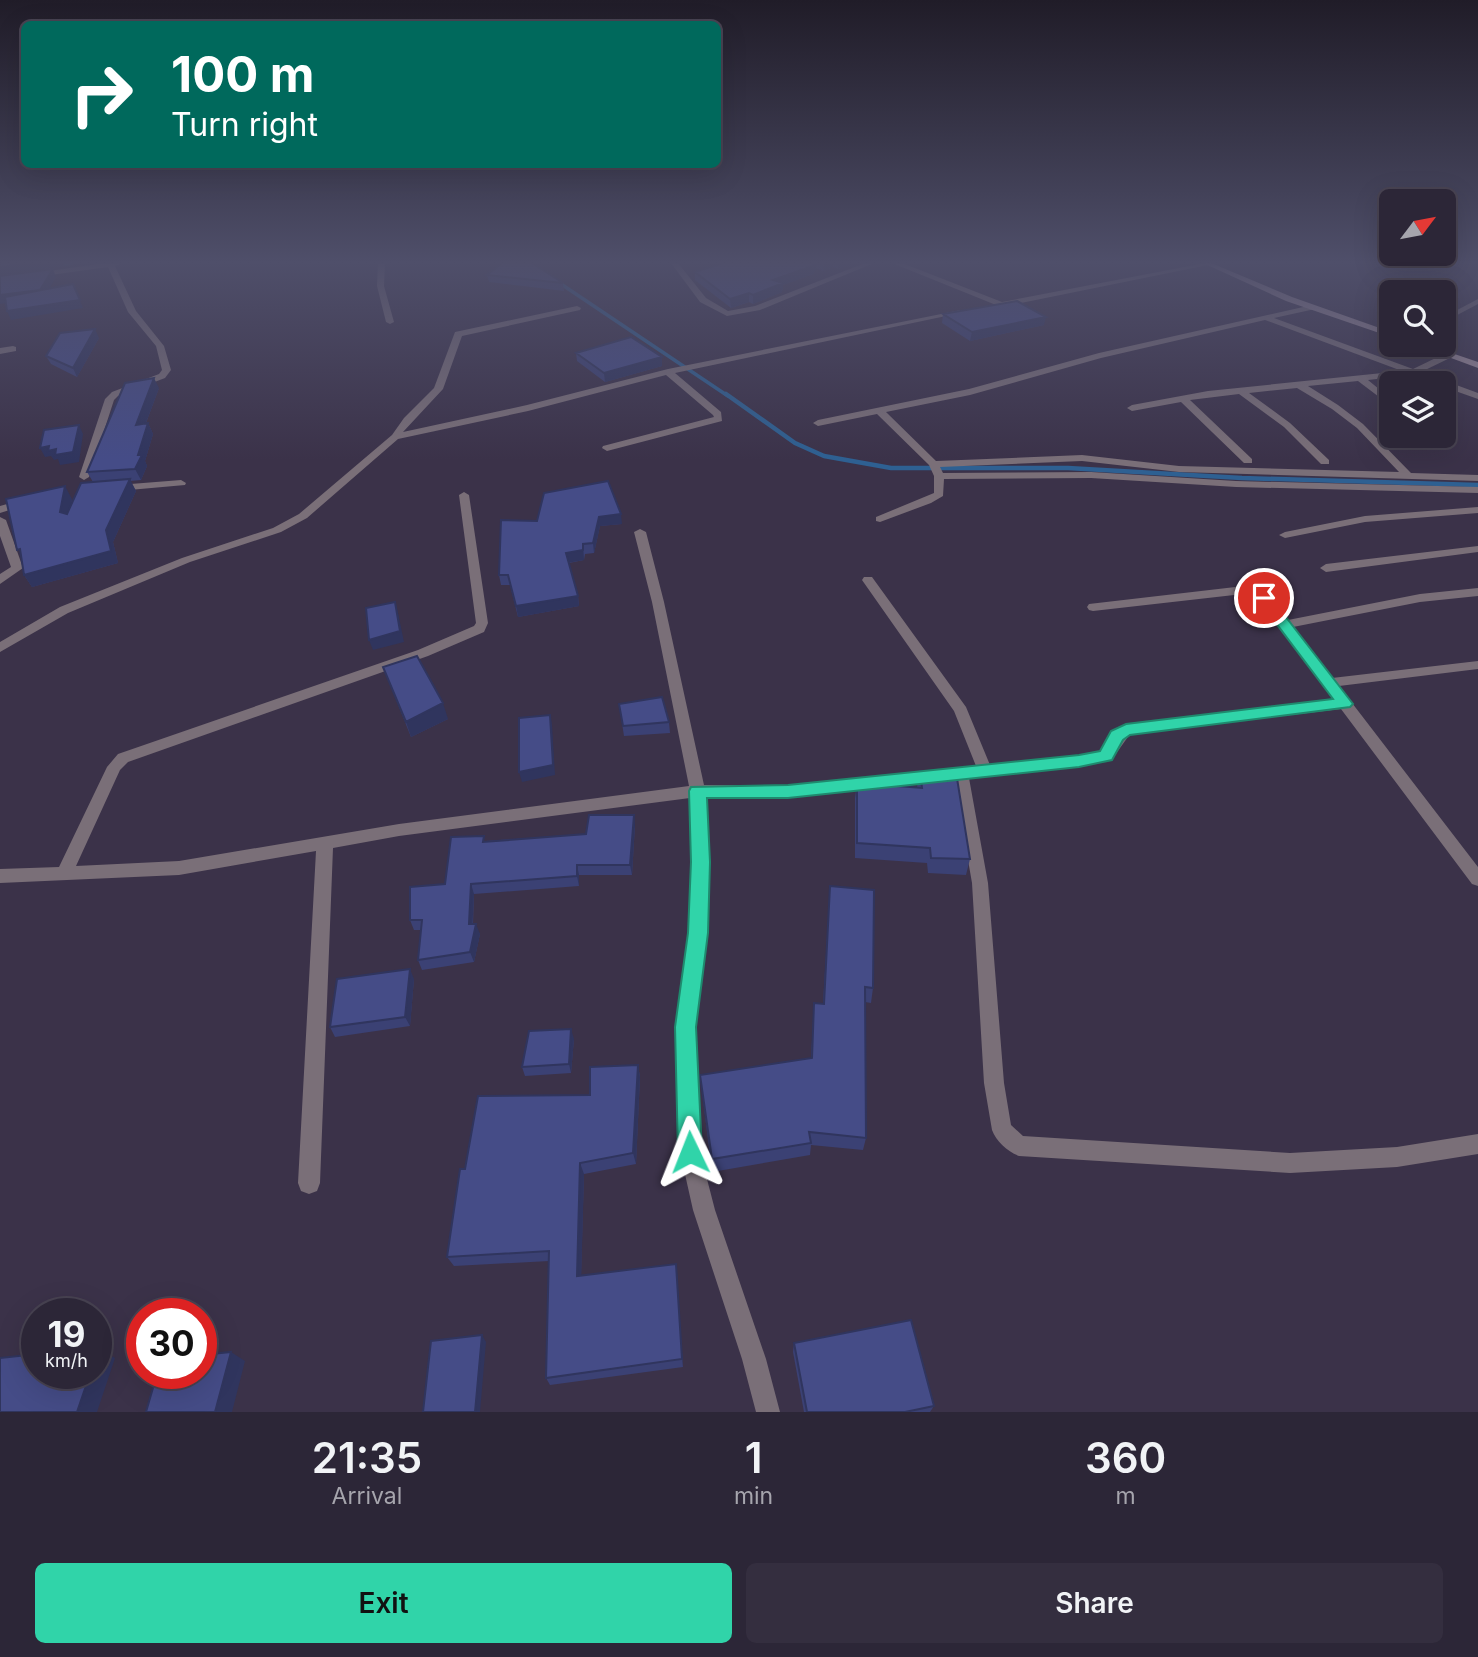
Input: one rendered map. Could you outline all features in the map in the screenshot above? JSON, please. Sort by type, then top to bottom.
[{"type":"main road","points":[[1456,348],[1478,356]]},
{"type":"main road","points":[[1455,357],[1478,365]]},
{"type":"street","points":[[84,477],[110,399],[115,394],[162,376],[167,370],[160,346],[146,329]]},
{"type":"street","points":[[0,648],[64,610],[187,561],[268,533],[303,516],[395,437],[407,420],[438,389],[458,334],[481,329]]},
{"type":"street","points":[[395,437],[528,408],[700,365],[882,329]]},
{"type":"street","points":[[818,423],[970,392],[1099,356],[1222,329]]},
{"type":"street","points":[[1294,329],[1407,371]]},
{"type":"street","points":[[0,351],[13,349]]},
{"type":"street","points":[[1416,371],[1445,357]]},
{"type":"street","points":[[607,448],[719,419],[718,414],[673,371]]},
{"type":"street","points":[[1132,408],[1241,391],[1379,377]]},
{"type":"street","points":[[1361,379],[1379,393]]},
{"type":"street","points":[[1297,384],[1360,426],[1408,476]]},
{"type":"street","points":[[1456,388],[1478,396]]},
{"type":"street","points":[[1241,391],[1287,425],[1325,461]]},
{"type":"street","points":[[1184,399],[1248,461]]},
{"type":"street","points":[[880,519],[939,494],[939,476],[933,464],[881,412]]},
{"type":"street","points":[[933,464],[1082,458],[1179,469],[1478,478]]},
{"type":"street","points":[[939,476],[1091,475],[1236,484],[1478,491]]},
{"type":"street","points":[[103,489],[181,483]]},
{"type":"street","points":[[65,872],[114,767],[123,758],[423,653],[479,629],[482,623],[464,495]]},
{"type":"street","points":[[0,510],[8,505],[32,500]]},
{"type":"street","points":[[1285,535],[1365,519],[1478,510]]},
{"type":"street","points":[[0,520],[17,568],[0,580]]},
{"type":"street","points":[[640,532],[658,601],[698,791],[698,933],[685,1027],[690,1152],[704,1210],[754,1359],[768,1412]]},
{"type":"street","points":[[1326,568],[1478,550]]},
{"type":"street","points":[[868,580],[961,710],[985,771]]},
{"type":"street","points":[[1093,607],[1244,590],[1264,598],[1478,879]]},
{"type":"street","points":[[1285,625],[1420,598],[1478,593]]},
{"type":"street","points":[[1329,683],[1478,665]]},
{"type":"street","points":[[0,876],[179,868],[325,842],[698,791],[788,791],[1079,761],[1106,756],[1117,736],[1126,729],[1345,704]]},
{"type":"street","points":[[961,774],[980,883],[994,1083],[1002,1130],[1019,1146],[1290,1163],[1397,1157],[1478,1143]]},
{"type":"street","points":[[309,1183],[325,842]]},
{"type":"building","points":[[95,329],[73,368],[46,356],[60,333]]},
{"type":"building","points":[[967,329],[987,329],[972,332]]},
{"type":"building","points":[[631,337],[662,357],[604,373],[576,353]]},
{"type":"building","points":[[154,378],[136,425],[148,423],[138,455],[142,455],[135,469],[87,472],[125,383]]},
{"type":"building","points":[[79,425],[73,452],[55,455],[56,449],[48,451],[49,446],[40,448],[44,430]]},
{"type":"building","points":[[130,479],[106,530],[111,551],[24,575],[6,499],[65,486],[60,512],[67,514],[81,483]]},
{"type":"building","points":[[608,481],[621,514],[599,517],[593,543],[583,544],[583,550],[566,553],[578,596],[516,606],[508,575],[499,575],[501,520],[537,521],[544,493]]},
{"type":"building","points":[[395,602],[400,631],[369,640],[366,608]]},
{"type":"building","points":[[417,656],[443,703],[406,722],[383,667]]},
{"type":"building","points":[[662,697],[669,722],[623,726],[619,704]]},
{"type":"building","points":[[550,715],[553,765],[519,772],[519,718]]},
{"type":"building","points":[[920,771],[956,772],[970,859],[931,858],[930,848],[857,843],[857,783],[922,788]]},
{"type":"building","points":[[589,815],[634,815],[630,865],[577,865],[577,876],[471,884],[469,924],[476,924],[470,952],[418,960],[422,920],[410,920],[410,887],[445,884],[451,837],[484,836],[483,842],[586,834]]},
{"type":"building","points":[[830,886],[874,890],[873,988],[865,987],[866,1138],[809,1132],[811,1143],[712,1159],[700,1075],[812,1058],[814,1003],[824,1004]]},
{"type":"building","points":[[410,969],[405,1017],[330,1027],[337,979]]},
{"type":"building","points":[[571,1029],[569,1064],[522,1067],[529,1031]]},
{"type":"building","points":[[638,1065],[633,1153],[580,1163],[577,1276],[676,1264],[682,1359],[546,1378],[549,1251],[447,1257],[460,1169],[465,1169],[478,1096],[590,1095],[590,1067]]},
{"type":"building","points":[[911,1320],[934,1406],[905,1412],[807,1412],[794,1343]]},
{"type":"building","points":[[482,1335],[475,1412],[423,1412],[431,1341]]},
{"type":"building","points":[[231,1352],[215,1412],[146,1412],[153,1389],[217,1389],[217,1353]]},
{"type":"building","points":[[21,1356],[21,1389],[85,1389],[77,1412],[0,1412],[0,1358]]},
{"type":"waterway","points":[[628,329],[728,396]]},
{"type":"waterway","points":[[726,394],[795,443],[824,456],[891,468],[1068,468],[1242,478],[1478,485]]},
{"type":"route","points":[[690,1152],[685,1027],[698,933],[698,791],[788,791],[1079,761],[1106,756],[1117,736],[1126,729],[1345,704],[1264,598]]}]
